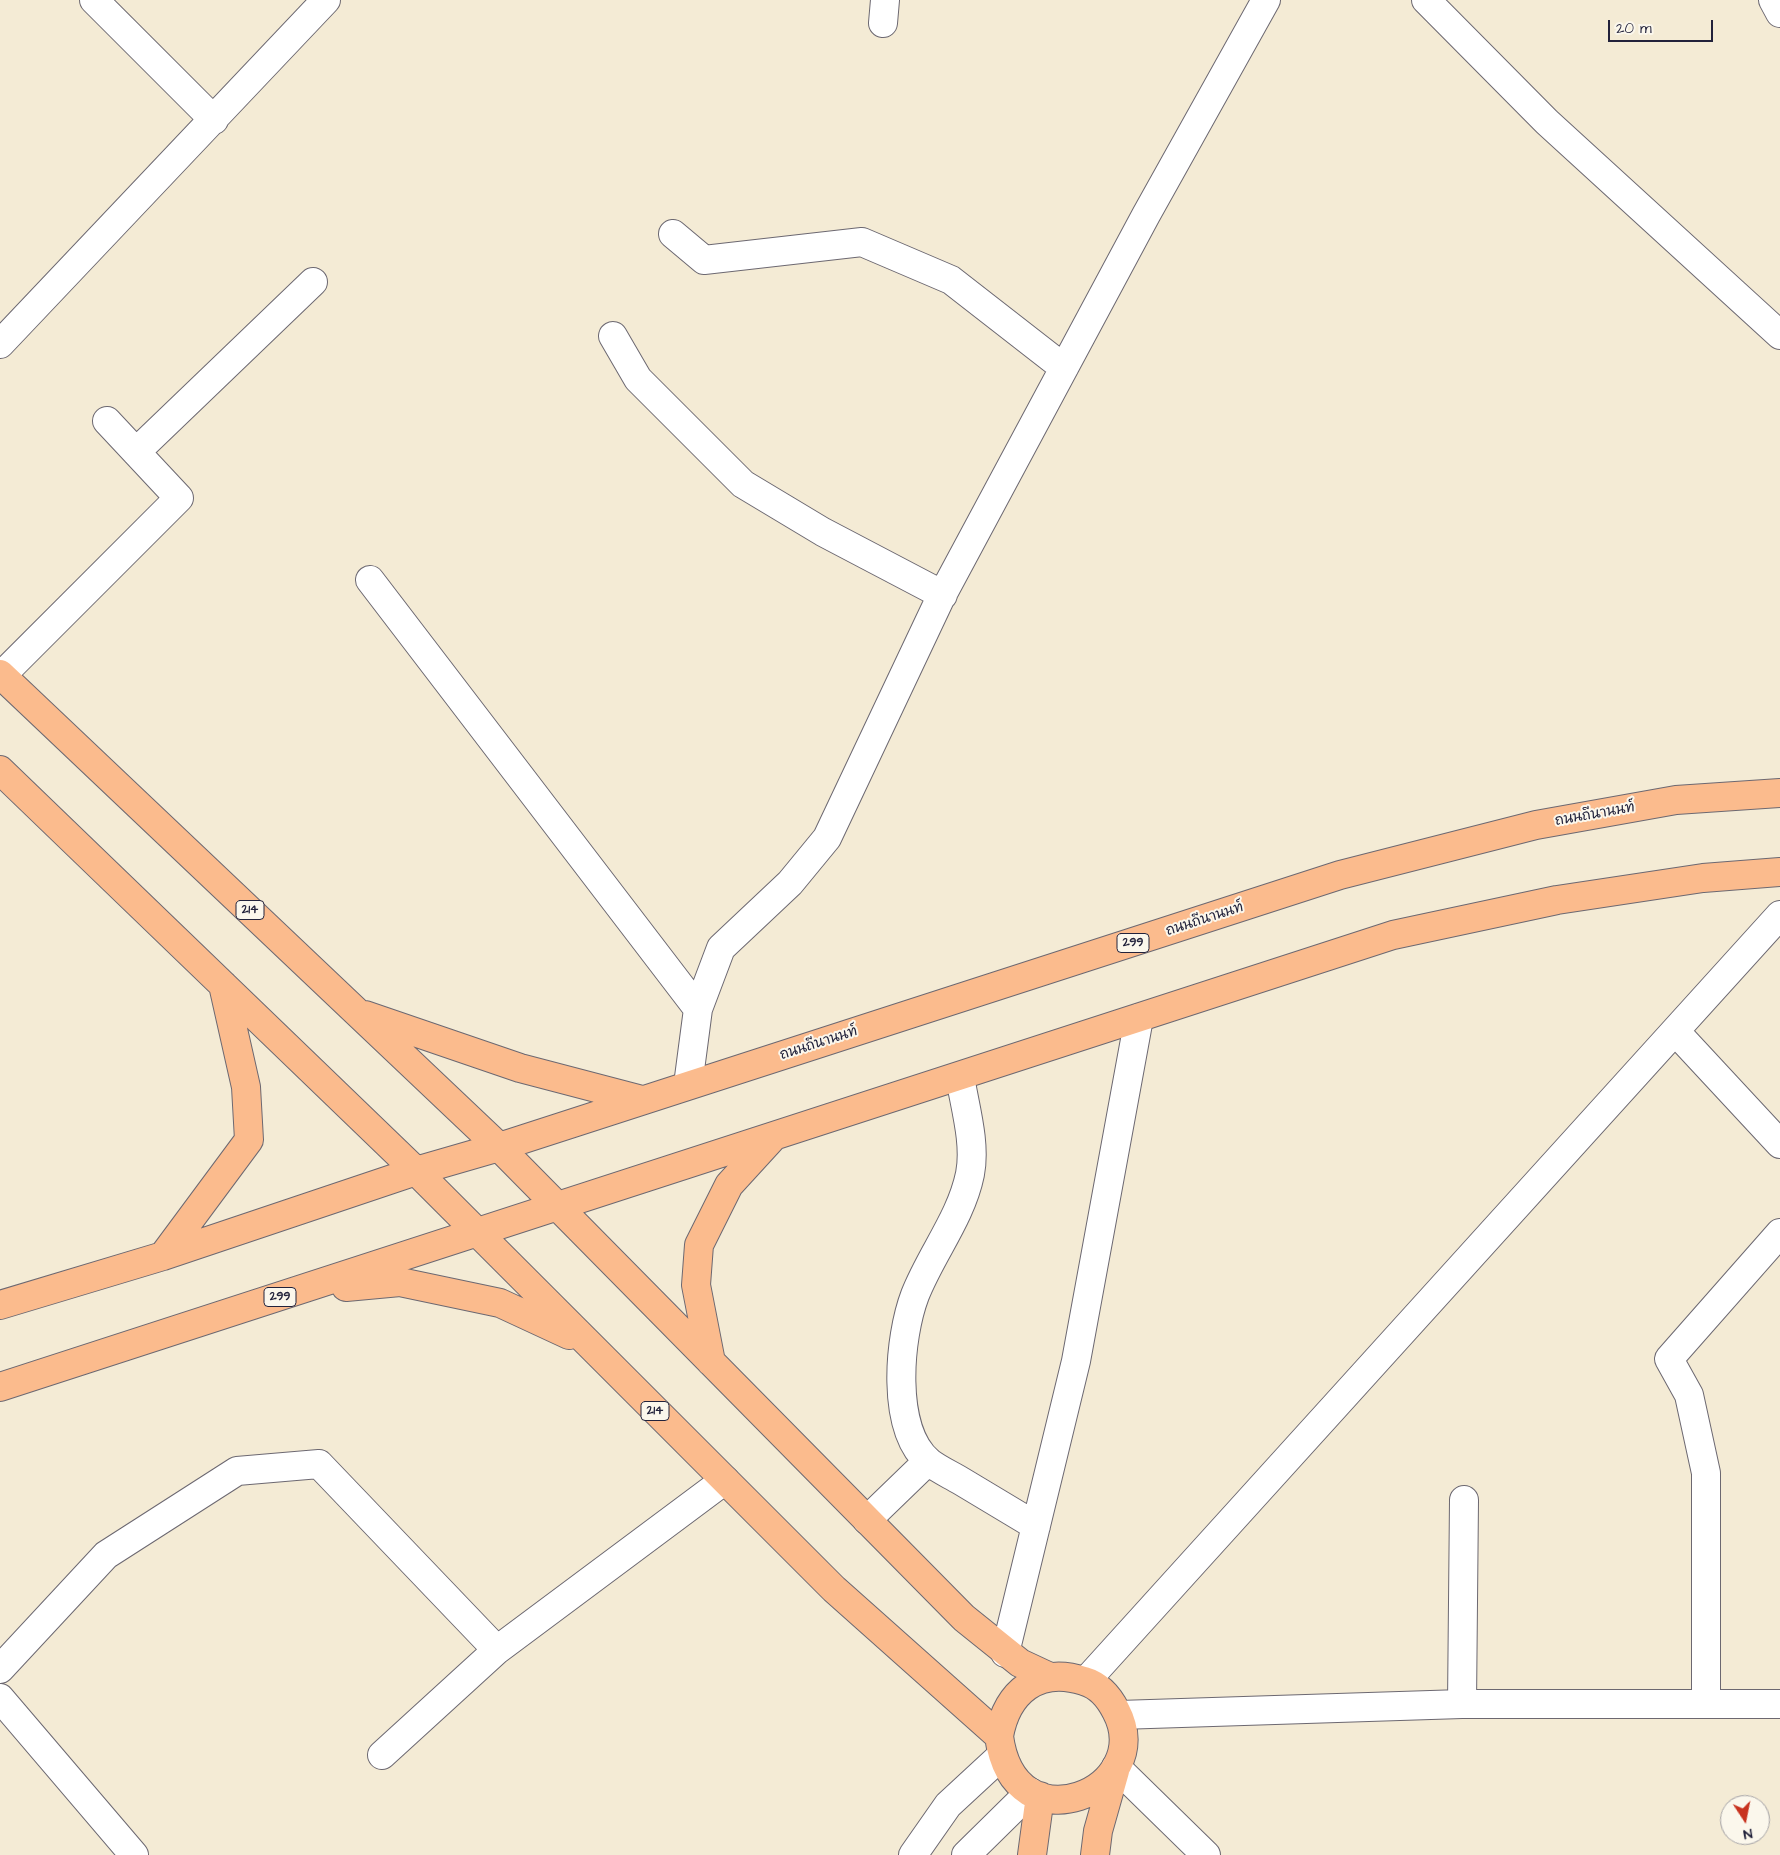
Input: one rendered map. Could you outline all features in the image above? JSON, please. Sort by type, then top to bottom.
[{"type":"main road","name":"214","points":[[1,675],[499,1147],[964,1618],[1005,1653]]},
{"type":"main road","name":"214","points":[[0,770],[416,1171],[834,1589],[1000,1746]]},
{"type":"main road","name":"ถนนถีนานนท์","points":[[499,1147],[1340,876],[1536,825],[1676,800],[1780,793]]},
{"type":"main road","name":"299","points":[[0,1387],[1393,935],[1557,900],[1703,878],[1780,872]]},
{"type":"main road","points":[[163,1256],[248,1140],[246,1087],[223,985]]},
{"type":"main road","points":[[356,1012],[520,1068],[642,1100]]},
{"type":"main road","points":[[711,1362],[696,1285],[700,1245],[729,1185],[773,1137]]},
{"type":"main road","name":"299","points":[[0,1305],[163,1256],[416,1171],[499,1147]]},
{"type":"main road","points":[[293,1293],[400,1282],[500,1303],[586,1342]]},
{"type":"main road","points":[[1005,1653],[1020,1663],[1050,1677]]},
{"type":"main road","points":[[1095,1855],[1098,1831],[1122,1750],[1123,1732],[1119,1715],[1111,1701],[1100,1689],[1086,1681],[1069,1676],[1050,1677],[1030,1684],[1014,1698],[1003,1715],[1000,1746],[1012,1776],[1035,1794],[1058,1800],[1075,1798],[1091,1792],[1105,1781],[1116,1767]]},
{"type":"main road","points":[[1032,1855],[1035,1794]]},
{"type":"street","points":[[94,0],[214,120]]},
{"type":"street","points":[[0,344],[326,0]]},
{"type":"street","points":[[688,1085],[698,1009],[721,948],[790,883],[827,838],[943,595],[1064,368],[1266,0]]},
{"type":"street","points":[[1426,0],[1547,122],[1780,335]]},
{"type":"street","points":[[1773,0],[1780,13]]},
{"type":"street","points":[[673,234],[704,260],[862,242],[951,280],[1064,368]]},
{"type":"street","points":[[136,452],[313,282]]},
{"type":"street","points":[[613,336],[638,378],[743,484],[823,532],[943,595]]},
{"type":"street","points":[[1,675],[179,498],[106,421]]},
{"type":"street","points":[[370,580],[698,1009]]},
{"type":"street","points":[[1086,1681],[1780,914]]},
{"type":"street","points":[[1005,1653],[1076,1361],[1139,1018]]},
{"type":"street","points":[[1674,1031],[1780,1144]]},
{"type":"street","points":[[960,1077],[971,1144],[970,1173],[961,1204],[915,1295],[904,1344],[901,1382],[905,1413],[912,1439],[928,1461],[1036,1526]]},
{"type":"street","points":[[1706,1704],[1706,1473],[1688,1395],[1669,1359],[1780,1234]]},
{"type":"street","points":[[867,1520],[928,1461]]},
{"type":"street","points":[[0,1669],[106,1555],[237,1470],[319,1464],[497,1650]]},
{"type":"street","points":[[382,1755],[497,1650],[725,1480]]},
{"type":"street","points":[[1462,1704],[1464,1500]]},
{"type":"street","points":[[0,1698],[134,1855]]},
{"type":"street","points":[[1119,1715],[1462,1704],[1780,1704]]},
{"type":"street","points":[[913,1855],[948,1805],[1000,1746]]},
{"type":"street","points":[[1116,1767],[1206,1855]]},
{"type":"street","points":[[966,1855],[1035,1794]]}]
